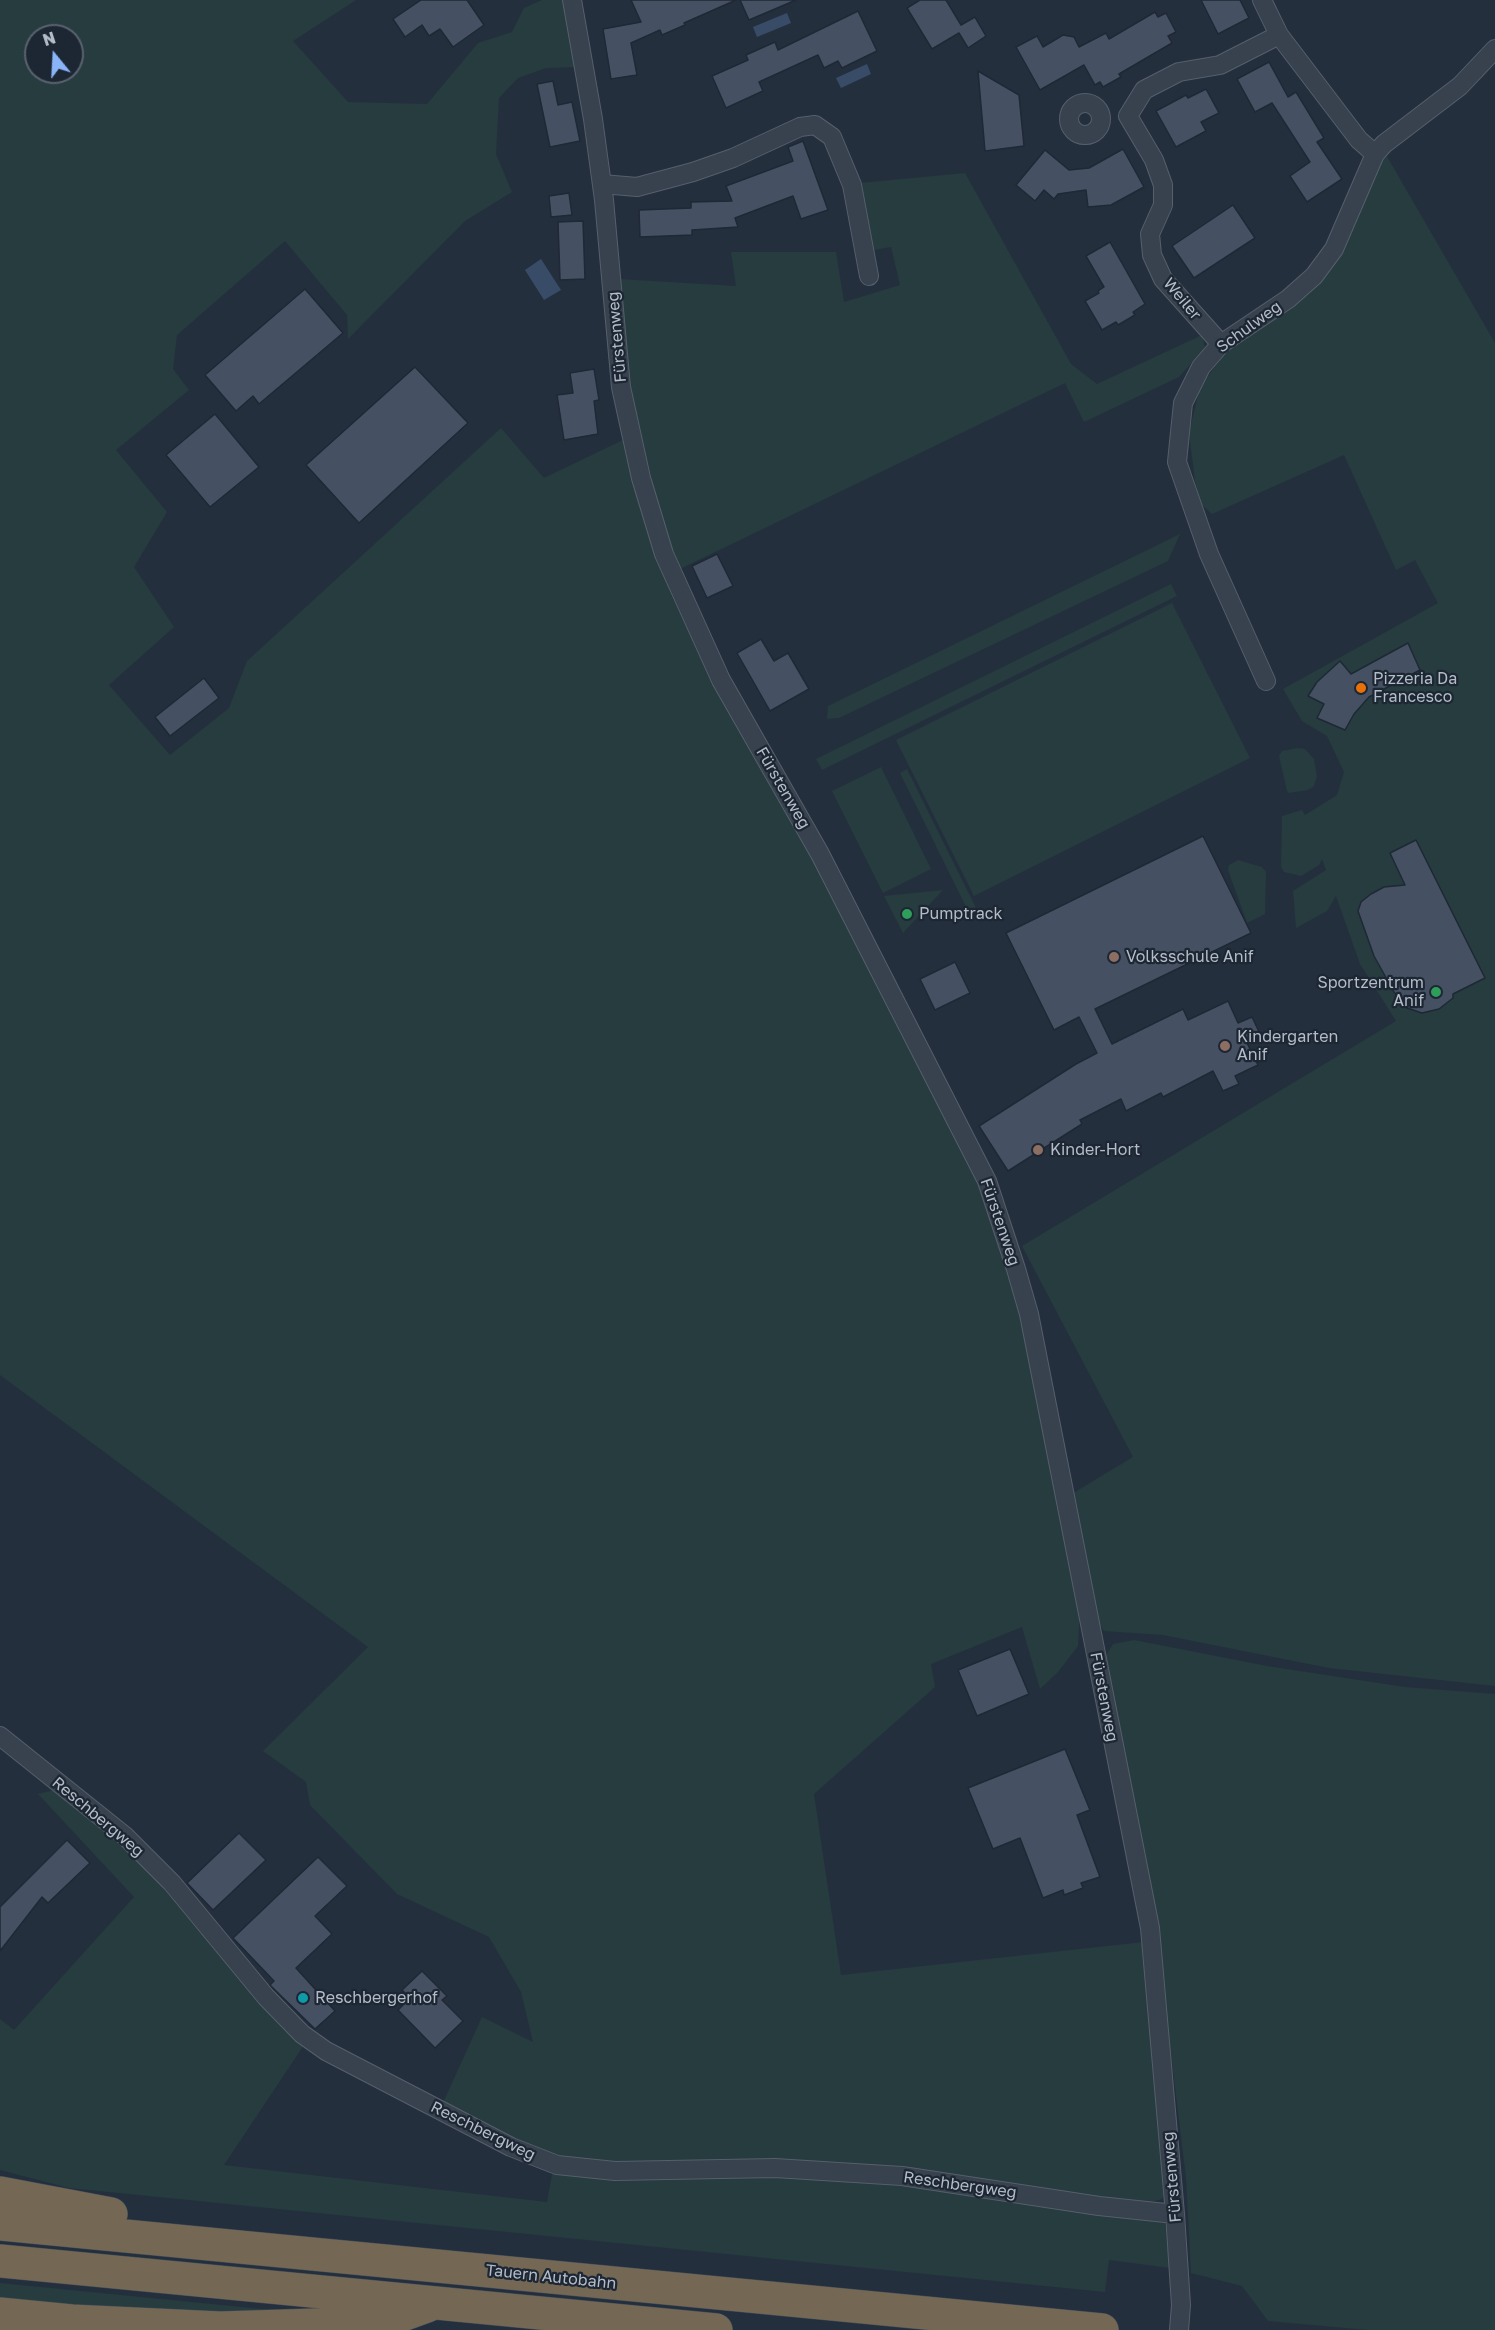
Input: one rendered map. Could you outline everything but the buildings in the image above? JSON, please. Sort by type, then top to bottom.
[{"type":"highway","points":[[0,2193],[73,2209],[134,2218],[176,2241]]},
{"type":"highway","name":"Tauern Autobahn","points":[[0,2224],[1102,2330]]},
{"type":"highway","points":[[0,2261],[716,2330]]},
{"type":"highway","points":[[0,2314],[72,2321],[220,2328],[380,2323],[435,2303]]},
{"type":"street","name":"Fürstenweg","points":[[572,0],[602,184],[621,387],[641,478],[664,554],[721,680],[820,854],[987,1181],[1029,1314],[1150,1928],[1175,2214],[1181,2305],[1179,2330]]},
{"type":"street","points":[[1262,0],[1279,34],[1359,140],[1375,154]]},
{"type":"street","points":[[1101,118],[1128,116],[1144,90],[1179,72],[1220,65],[1279,34]]},
{"type":"street","name":"Schulweg","points":[[1266,681],[1209,554],[1177,462],[1183,403],[1201,368],[1221,344],[1288,298],[1314,276],[1334,249],[1375,154],[1384,144],[1460,86],[1495,49]]},
{"type":"street","name":"Weiler","points":[[1128,116],[1154,160],[1163,185],[1163,205],[1150,234],[1152,255],[1163,279],[1221,344]]},
{"type":"street","points":[[602,184],[637,187],[693,172],[733,158],[800,126],[815,125],[832,137],[852,185],[869,276]]},
{"type":"street","name":"Reschbergweg","points":[[0,1736],[125,1836],[172,1883],[266,1997],[302,2034],[326,2051],[510,2147],[557,2165],[615,2171],[775,2168],[902,2176],[1099,2206],[1175,2214]]},
{"type":"green space","points":[[0,0],[356,0],[293,41],[348,102],[427,104],[478,43],[512,32],[524,8],[542,0],[564,0],[576,67],[546,68],[518,78],[499,98],[496,154],[512,192],[465,221],[348,339],[347,315],[285,241],[177,335],[173,369],[189,390],[116,450],[167,512],[134,567],[174,627],[109,685],[170,755],[229,708],[247,661],[501,428],[544,478],[627,438],[642,504],[670,592],[717,689],[858,938],[985,1198],[1025,1327],[1080,1607],[1078,1646],[1058,1672],[1040,1689],[1022,1627],[931,1664],[935,1687],[814,1794],[841,1975],[1144,1942],[1170,2186],[1162,2199],[1145,2204],[913,2172],[647,2167],[553,2157],[442,2105],[482,2017],[533,2042],[521,1992],[489,1937],[397,1894],[310,1805],[306,1782],[263,1751],[368,1647],[0,1375]]},
{"type":"green space","points":[[1385,153],[1495,343],[1495,1686],[1329,1668],[1163,1635],[1104,1631],[1093,1614],[1070,1495],[1133,1457],[1022,1246],[1396,1021],[1360,964],[1336,896],[1327,911],[1296,928],[1293,891],[1326,870],[1322,859],[1319,865],[1301,876],[1284,872],[1281,867],[1282,816],[1302,810],[1305,815],[1337,795],[1344,772],[1327,736],[1302,721],[1283,689],[1438,603],[1415,560],[1396,570],[1344,455],[1212,514],[1201,504],[1195,481],[1189,433],[1200,387],[1228,349],[1312,288]]},
{"type":"green space","points":[[965,173],[1071,364],[1097,384],[1202,335],[1205,348],[1179,377],[1084,422],[1065,383],[678,570],[655,493],[632,394],[619,279],[736,286],[731,252],[836,252],[844,302],[900,285],[891,247],[874,250],[860,183]]},
{"type":"green space","points":[[1180,534],[1168,561],[839,718],[827,719],[828,706]]},
{"type":"green space","points":[[1171,584],[1177,596],[822,770],[816,759]]},
{"type":"green space","points":[[1172,603],[1250,758],[974,896],[896,740]]},
{"type":"green space","points":[[1305,749],[1314,759],[1317,776],[1314,786],[1308,790],[1289,793],[1279,756],[1282,751]]},
{"type":"green space","points":[[881,767],[931,869],[883,893],[832,791]]},
{"type":"green space","points":[[907,769],[976,908],[968,911],[900,773]]},
{"type":"green space","points":[[1238,860],[1262,867],[1266,872],[1265,914],[1247,923],[1228,870],[1229,865]]},
{"type":"green space","name":"Pumptrack","points":[[943,890],[903,933],[884,896]]},
{"type":"green space","points":[[1134,1640],[1267,1666],[1405,1687],[1495,1694],[1495,2330],[1368,2330],[1268,2321],[1242,2286],[1191,2273],[1186,2178],[1157,1938],[1103,1660],[1113,1644]]},
{"type":"green space","points":[[54,1790],[144,1865],[276,2021],[304,2045],[224,2165],[547,2202],[553,2169],[759,2171],[880,2179],[1165,2223],[1170,2268],[1109,2260],[1105,2292],[69,2188],[0,2170],[0,2019],[14,2030],[134,1897],[38,1794]]},
{"type":"green space","points":[[0,2283],[282,2311],[282,2315],[0,2306]]},
{"type":"water","points":[[787,13],[791,23],[757,37],[753,27]]},
{"type":"water","points":[[867,64],[871,74],[841,88],[836,78]]},
{"type":"water","points":[[541,259],[561,290],[544,300],[525,270]]},
{"type":"place","name":"Pizzeria Da Francesco","points":[[1361,688]]},
{"type":"place","name":"Pumptrack","points":[[907,914]]},
{"type":"place","name":"Volksschule Anif","points":[[1114,957]]},
{"type":"place","name":"Sportzentrum Anif","points":[[1436,992]]},
{"type":"place","name":"Kindergarten Anif","points":[[1225,1046]]},
{"type":"place","name":"Kinder-Hort","points":[[1038,1150]]},
{"type":"place","name":"Reschbergerhof","points":[[303,1998]]}]
